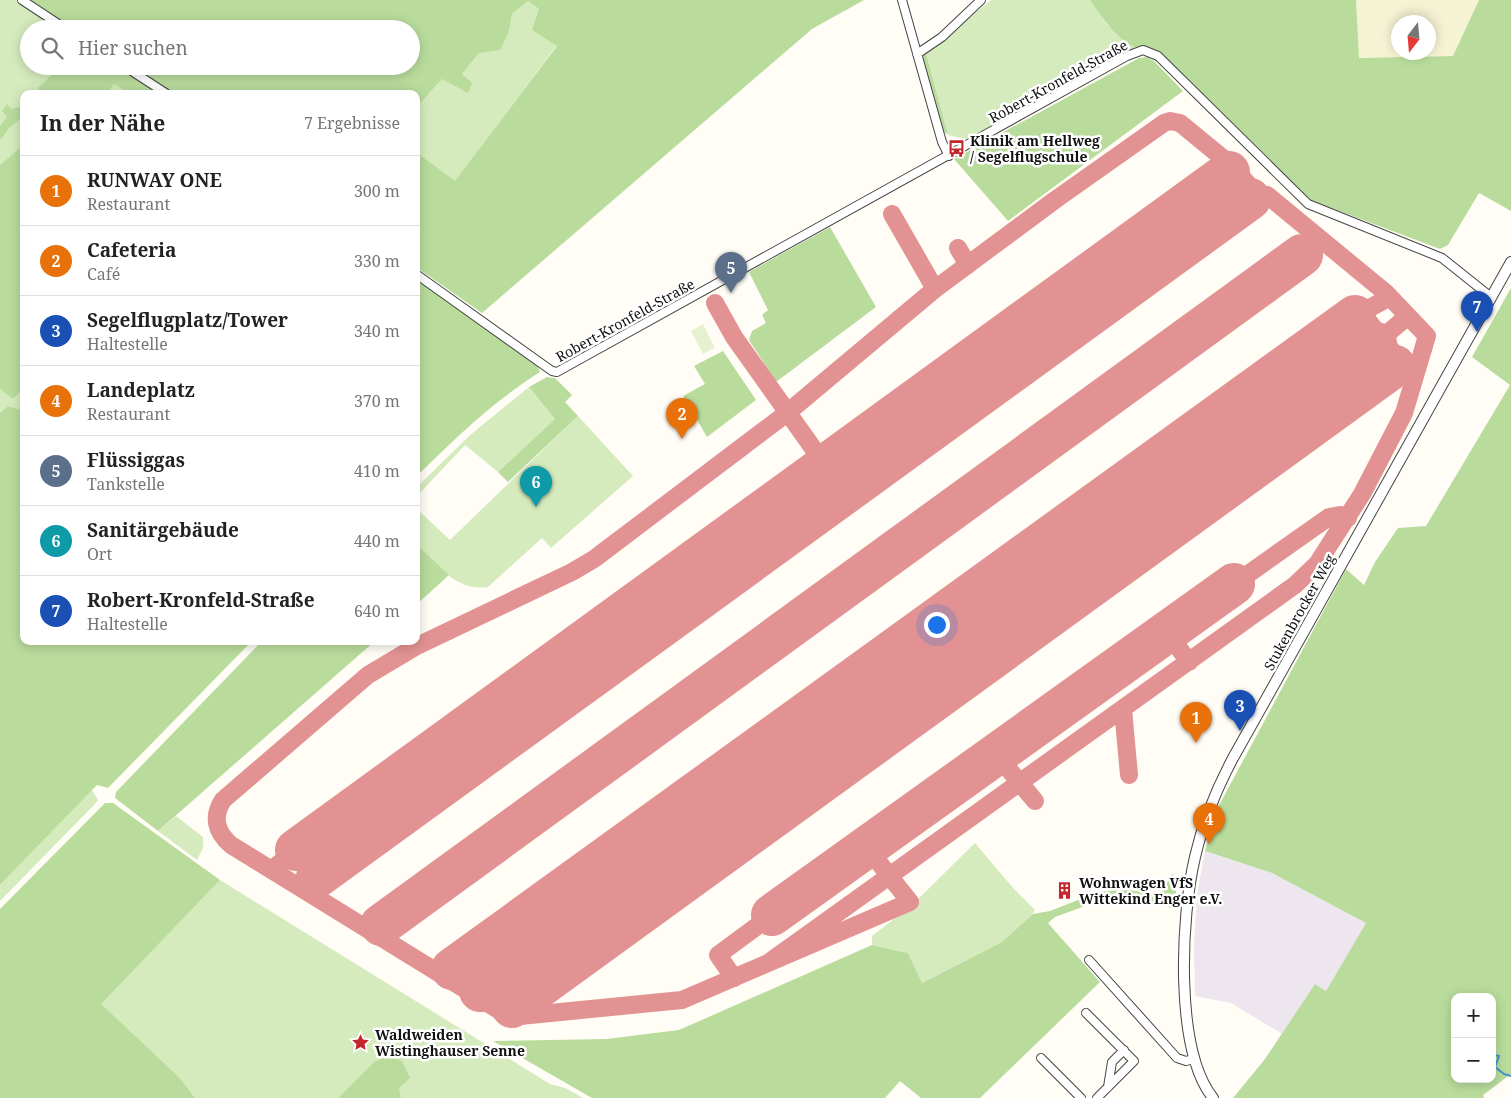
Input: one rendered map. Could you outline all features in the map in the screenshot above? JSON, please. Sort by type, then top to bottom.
[{"type":"street","points":[[22,0],[52,20]]},
{"type":"street","points":[[902,0],[943,144],[949,156]]},
{"type":"street","points":[[917,54],[942,37],[981,0]]},
{"type":"street","name":"Robert-Kronfeld-Straße","points":[[420,277],[552,371],[557,372],[1127,56],[1139,50],[1148,50],[1158,56],[1308,204],[1442,258],[1491,298]]},
{"type":"street","points":[[138,75],[161,90]]},
{"type":"street","name":"Stukenbrocker Weg","points":[[1213,1098],[1201,1078],[1194,1059],[1186,1003],[1186,926],[1192,873],[1208,812],[1233,758],[1511,262]]},
{"type":"street","points":[[1088,960],[1177,1058],[1186,1061],[1194,1059]]},
{"type":"street","points":[[1086,1013],[1134,1061],[1097,1098]]},
{"type":"street","points":[[1108,1086],[1112,1062],[1124,1050]]},
{"type":"street","points":[[1041,1058],[1081,1098]]},
{"type":"shaded area","points":[[1356,0],[1479,0],[1453,56],[1436,56],[1436,15],[1391,15],[1391,57],[1358,58]]},
{"type":"shaded area","points":[[1205,851],[1272,873],[1366,923],[1326,991],[1315,984],[1282,1034],[1231,1003],[1195,996],[1194,945],[1197,895]]},
{"type":"green space","points":[[0,0],[16,0],[46,20],[20,20],[20,75],[127,75],[151,90],[20,90],[20,148],[0,165]]},
{"type":"green space","points":[[27,0],[864,0],[812,29],[482,313],[420,270],[420,155],[455,181],[557,46],[532,30],[539,9],[528,1],[512,14],[509,31],[500,50],[479,53],[462,74],[472,83],[468,93],[442,79],[420,104],[420,90],[166,90],[144,75],[420,75],[420,20],[58,20]]},
{"type":"green space","points":[[991,0],[1090,0],[1107,24],[1136,48],[978,136],[966,139],[948,135],[926,53]]},
{"type":"green space","points":[[1090,0],[1356,0],[1359,58],[1391,57],[1391,60],[1436,60],[1436,56],[1453,56],[1479,0],[1511,0],[1511,211],[1479,193],[1448,245],[1440,249],[1310,200],[1160,52],[1130,45],[1104,20]]},
{"type":"green space","points":[[528,1],[539,9],[557,45],[455,182],[420,155],[420,104],[442,79],[462,74],[479,53],[509,31],[512,14]]},
{"type":"green space","points":[[926,53],[948,135],[942,130],[922,57]]},
{"type":"green space","points":[[1147,57],[1154,61],[1183,91],[1008,221],[954,159],[1139,58]]},
{"type":"green space","points":[[52,75],[130,75],[152,90],[124,90],[114,84],[110,90],[38,90],[38,88]]},
{"type":"green space","points":[[7,104],[11,109],[20,107],[20,119],[10,127],[0,140],[0,126],[7,117],[2,111]]},
{"type":"green space","points":[[20,148],[20,393],[13,399],[0,389],[0,165]]},
{"type":"green space","points":[[830,227],[876,307],[776,382],[749,340],[752,331],[766,323],[762,315],[768,310],[749,272]]},
{"type":"green space","points":[[420,282],[537,364],[540,372],[507,395],[445,448],[420,473]]},
{"type":"green space","points":[[1511,288],[1511,1074],[1483,1095],[1484,1098],[1233,1098],[1265,1059],[1315,984],[1326,991],[1366,923],[1272,873],[1205,851],[1216,811],[1346,569],[1364,585],[1375,562],[1398,528],[1426,526],[1510,385],[1472,357]]},
{"type":"green space","points":[[703,324],[715,348],[703,354],[691,331]]},
{"type":"green space","points":[[723,351],[756,400],[707,437],[683,396],[705,384],[694,366]]},
{"type":"green space","points":[[547,377],[555,378],[572,395],[565,402],[578,416],[508,482],[498,472],[555,419],[529,387]]},
{"type":"green space","points":[[529,387],[555,419],[498,472],[465,445],[420,493],[420,484],[469,436]]},
{"type":"green space","points":[[0,389],[13,399],[20,394],[20,410],[8,406],[0,413]]},
{"type":"green space","points":[[8,406],[20,410],[20,645],[248,645],[108,788],[97,785],[0,885],[0,413]]},
{"type":"green space","points":[[578,416],[633,476],[551,548],[542,538],[488,587],[466,585],[457,581],[440,568],[420,548],[420,512],[450,540]]},
{"type":"green space","points":[[420,548],[449,575],[420,601]]},
{"type":"green space","points":[[258,645],[370,645],[158,831],[115,798],[116,792]]},
{"type":"green space","points":[[92,790],[98,800],[95,804],[0,901],[0,885]]},
{"type":"green space","points":[[105,803],[113,803],[220,880],[101,1004],[180,1078],[195,1098],[0,1098],[0,909]]},
{"type":"green space","points":[[176,816],[203,837],[203,848],[197,860],[158,831]]},
{"type":"green space","points":[[975,843],[1014,889],[1035,910],[1002,942],[922,983],[908,953],[872,945],[872,936],[912,905]]},
{"type":"green space","points":[[1172,874],[1176,877],[1176,909],[1127,896],[1110,897],[1055,917],[1048,923],[1100,982],[980,1098],[921,1098],[900,1081],[885,1098],[592,1098],[493,1041],[606,1039],[679,1030],[872,945],[908,953],[922,983],[1002,942],[1033,914],[1050,911],[1096,893],[1123,888],[1160,896]]},
{"type":"green space","points":[[220,880],[550,1084],[565,1088],[583,1098],[401,1098],[398,1088],[374,1062],[338,1098],[195,1098],[180,1078],[100,1004]]},
{"type":"green space","points":[[390,1055],[402,1061],[410,1078],[399,1088],[401,1098],[338,1098],[374,1062]]},
{"type":"waterway","points":[[1496,1056],[1499,1056],[1496,1064]]},
{"type":"waterway","points":[[1496,1068],[1504,1074],[1511,1076]]},
{"type":"taxiway","points":[[420,645],[572,572],[594,559],[787,413],[935,289],[1055,200],[1164,123],[1170,121],[1180,123],[1230,164],[1257,194],[1267,195],[1386,293],[1427,336],[1404,413],[1362,494],[1317,564],[1295,585],[890,876]]},
{"type":"taxiway","points":[[892,214],[935,289]]},
{"type":"taxiway","points":[[958,248],[968,265]]},
{"type":"taxiway","points":[[1355,316],[1390,297]]},
{"type":"taxiway","points":[[715,303],[734,337],[825,465]]},
{"type":"taxiway","points":[[1362,313],[1401,362],[1417,369]]},
{"type":"taxiway","points":[[1031,316],[1051,343]]},
{"type":"taxiway","points":[[1376,343],[1408,316]]},
{"type":"taxiway","points":[[1234,584],[1329,517],[1340,515],[1348,518]]},
{"type":"taxiway","points":[[1167,632],[1189,662]]},
{"type":"taxiway","points":[[419,645],[368,675],[223,800],[218,812],[217,824],[222,835],[231,845],[510,1017],[682,1000],[768,963]]},
{"type":"taxiway","points":[[494,706],[515,733]]},
{"type":"taxiway","points":[[1123,709],[1129,775]]},
{"type":"taxiway","points":[[996,754],[1035,801]]},
{"type":"taxiway","points":[[868,848],[890,876]]},
{"type":"taxiway","points":[[271,870],[296,850]]},
{"type":"taxiway","points":[[612,854],[653,905]]},
{"type":"taxiway","points":[[768,963],[890,876]]},
{"type":"taxiway","points":[[768,963],[910,902],[890,876]]},
{"type":"taxiway","points":[[302,889],[317,877]]},
{"type":"taxiway","points":[[734,978],[718,955],[772,915]]},
{"type":"runway","points":[[296,850],[1229,172]]},
{"type":"runway","points":[[317,877],[1250,199]]},
{"type":"runway","points":[[381,925],[1302,255]]},
{"type":"runway","points":[[452,969],[1355,316]]},
{"type":"runway","points":[[480,991],[1376,343]]},
{"type":"runway","points":[[512,1007],[1395,366]]},
{"type":"runway","points":[[772,915],[1234,584]]},
{"type":"place","name":"Klinik am Hellweg / Segelflugschule","points":[[956,148]]},
{"type":"place","name":"Flüssiggas","points":[[731,293]]},
{"type":"place","name":"Robert-Kronfeld-Straße","points":[[1477,332]]},
{"type":"place","name":"Cafeteria","points":[[682,439]]},
{"type":"place","name":"Sanitärgebäude","points":[[536,507]]},
{"type":"place","name":"Segelflugplatz/Tower","points":[[1240,731]]},
{"type":"place","name":"RUNWAY ONE","points":[[1196,743]]},
{"type":"place","name":"Landeplatz","points":[[1209,844]]},
{"type":"place","name":"Wohnwagen VfS Wittekind Enger e.V.","points":[[1065,890]]},
{"type":"place","name":"Waldweiden Wistinghauser Senne","points":[[361,1042]]}]
